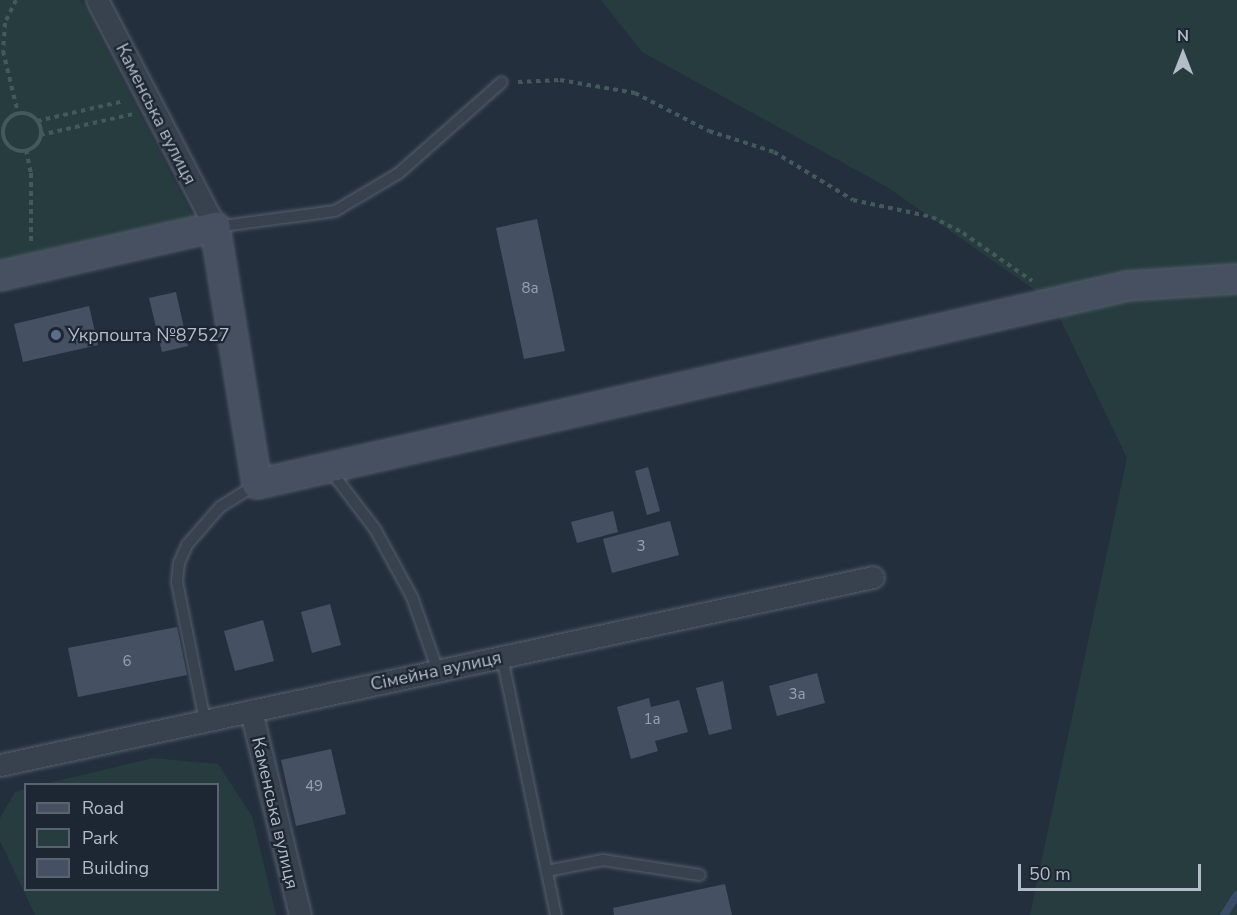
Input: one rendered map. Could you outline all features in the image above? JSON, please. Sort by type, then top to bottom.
[{"type":"street","name":"Каменська вулиця","points":[[97,0],[215,227],[257,484]]},
{"type":"street","points":[[0,276],[215,227]]},
{"type":"street","points":[[257,484],[1061,300],[1128,286],[1237,279]]},
{"type":"street","name":"Сімейна вулиця","points":[[0,765],[873,578]]},
{"type":"street","name":"Каменська вулиця","points":[[251,711],[300,915]]},
{"type":"lane","points":[[215,227],[335,211],[399,173],[502,82]]},
{"type":"lane","points":[[328,467],[375,528],[412,597],[438,670]]},
{"type":"lane","points":[[205,721],[177,582],[179,563],[187,545],[220,507],[257,484]]},
{"type":"lane","points":[[502,657],[556,915]]},
{"type":"lane","points":[[547,871],[603,860],[700,875]]},
{"type":"path","points":[[16,0],[5,23],[3,51],[18,113]]},
{"type":"path","points":[[502,82],[560,80],[634,93],[709,131],[774,152],[853,200],[932,217],[963,233],[1061,300]]},
{"type":"path","points":[[18,113],[37,121],[150,102]]},
{"type":"path","points":[[26,150],[40,135],[150,102]]},
{"type":"path","points":[[18,113],[6,122],[2,136],[12,147],[26,150]]},
{"type":"path","points":[[37,121],[40,135]]},
{"type":"path","points":[[26,150],[31,173],[30,269]]},
{"type":"green space","points":[[0,0],[81,0],[193,217],[0,261]]},
{"type":"green space","points":[[601,0],[1237,0],[1237,915],[1030,915],[1127,458],[1052,302],[887,187],[642,52]]},
{"type":"green space","points":[[153,758],[218,764],[252,816],[276,915],[35,915],[0,841],[0,818],[15,792],[24,789],[24,891],[219,891],[219,783],[48,783]]},
{"type":"building","points":[[537,219],[565,351],[524,359],[496,228]]},
{"type":"building","points":[[176,292],[188,346],[162,352],[149,298]]},
{"type":"building","points":[[89,306],[98,345],[23,362],[14,324]]},
{"type":"building","points":[[648,467],[660,511],[647,515],[635,471]]},
{"type":"building","points":[[613,511],[618,532],[577,543],[571,522]]},
{"type":"building","points":[[670,521],[679,555],[612,573],[603,539]]},
{"type":"building","points":[[330,604],[341,645],[312,653],[301,612]]},
{"type":"building","points":[[263,620],[274,661],[235,671],[224,631]]},
{"type":"building","points":[[177,627],[187,675],[78,697],[68,648]]},
{"type":"building","points":[[817,673],[825,703],[777,716],[769,686]]},
{"type":"building","points":[[723,681],[732,729],[709,735],[696,688]]},
{"type":"building","points":[[649,698],[651,707],[679,700],[688,732],[655,741],[658,751],[631,759],[617,707]]},
{"type":"building","points":[[331,749],[346,814],[296,826],[281,760]]},
{"type":"building","points":[[725,884],[732,915],[614,915],[613,908]]},
{"type":"waterway","points":[[1224,915],[1237,895]]},
{"type":"place","name":"Укрпошта №87527","points":[[56,335]]}]
